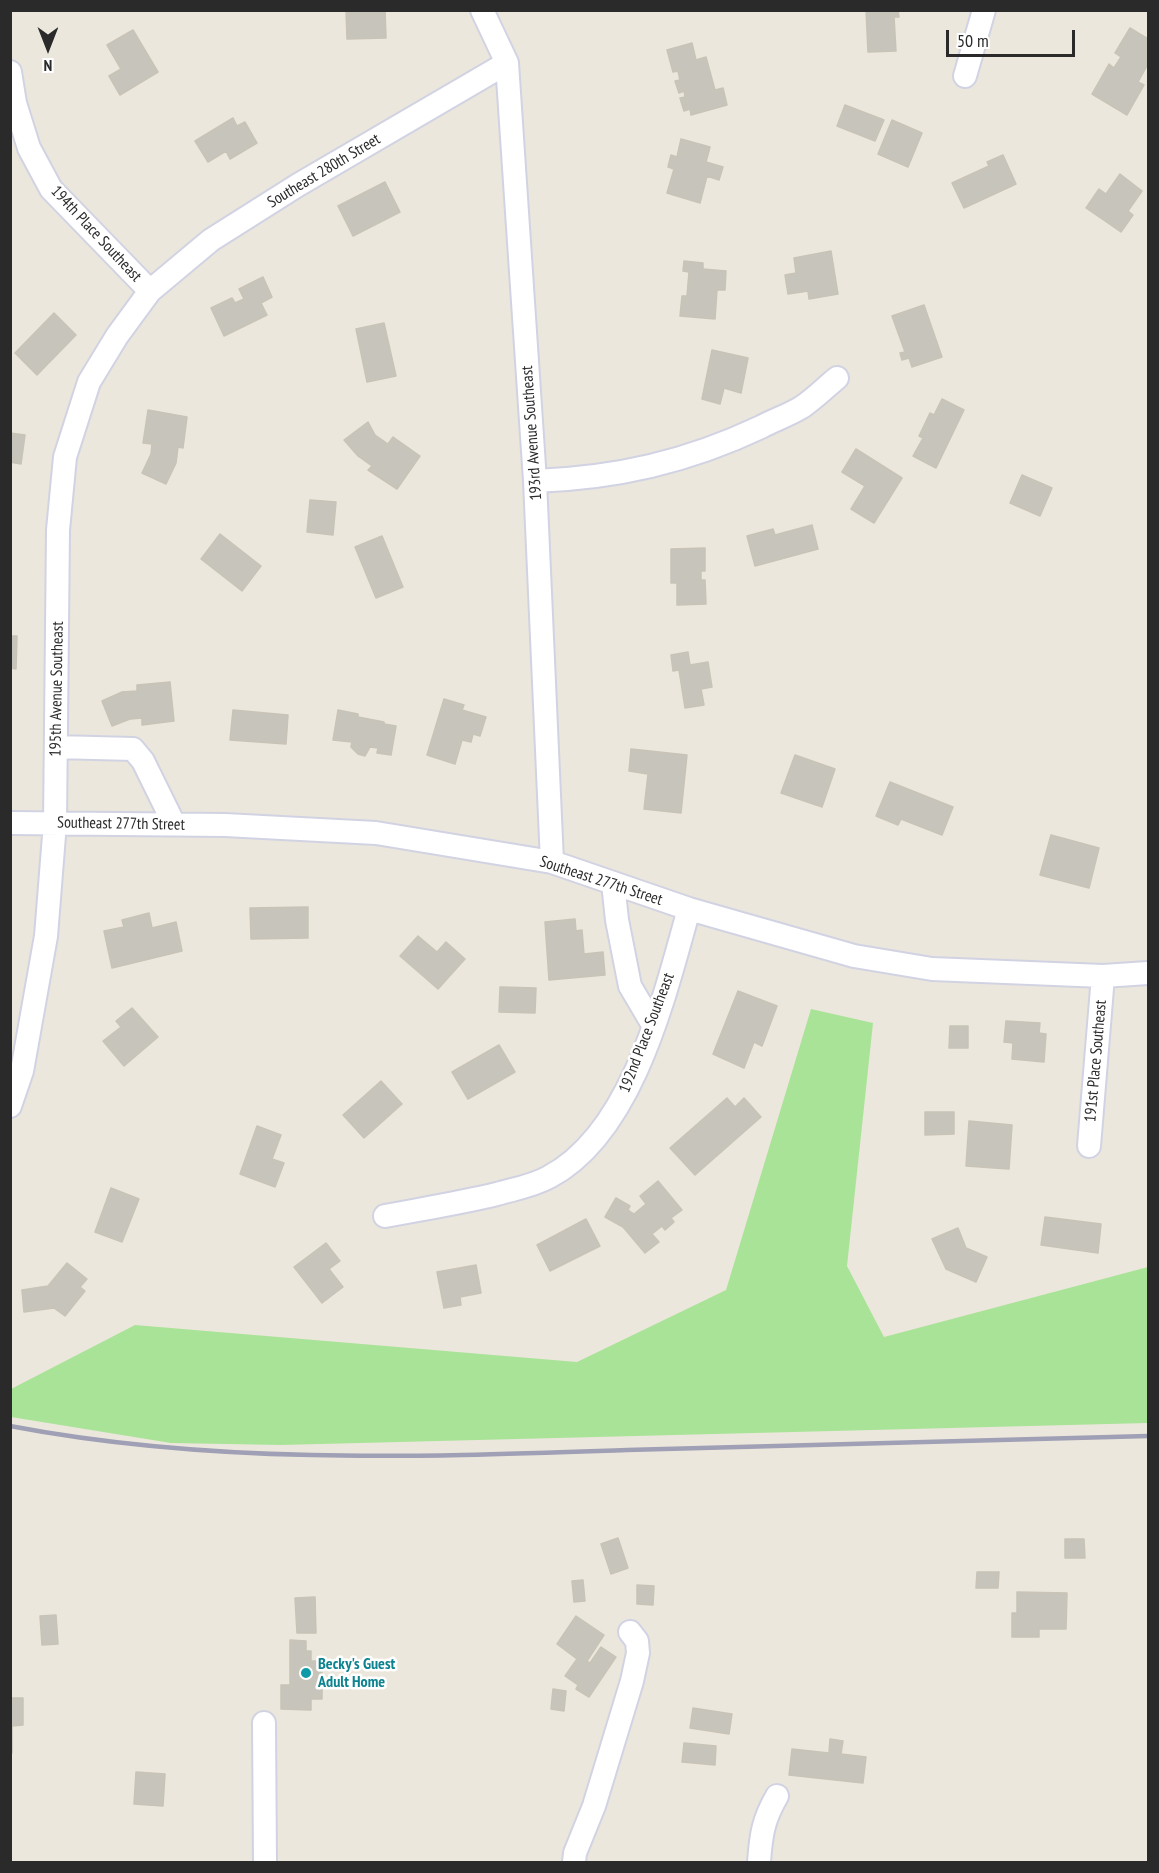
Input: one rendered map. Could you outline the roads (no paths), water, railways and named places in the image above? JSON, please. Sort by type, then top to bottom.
[{"type":"street","name":"193rd Avenue Southeast","points":[[482,10],[507,63],[535,481],[552,862]]},
{"type":"street","points":[[965,76],[984,10]]},
{"type":"street","name":"Southeast 280th Street","points":[[150,291],[211,240],[298,184],[507,63]]},
{"type":"street","name":"194th Place Southeast","points":[[10,72],[15,103],[29,148],[51,189],[150,291]]},
{"type":"street","name":"195th Avenue Southeast","points":[[10,1106],[22,1071],[46,936],[55,823],[58,530],[65,458],[89,382],[117,336],[150,291]]},
{"type":"street","points":[[535,481],[580,479],[625,473],[685,458],[728,442],[802,407],[837,378]]},
{"type":"street","points":[[56,747],[133,749],[143,761],[174,824]]},
{"type":"street","name":"Southeast 277th Street","points":[[10,823],[285,827],[376,833],[552,862],[689,909],[854,956],[932,969],[1103,976],[1149,973]]},
{"type":"street","points":[[613,883],[617,920],[630,986],[653,1025]]},
{"type":"street","name":"192nd Place Southeast","points":[[385,1216],[462,1202],[525,1187],[548,1178],[570,1164],[606,1126],[632,1080],[663,1000],[689,909]]},
{"type":"street","name":"191st Place Southeast","points":[[1089,1146],[1103,976]]},
{"type":"street","points":[[574,1863],[575,1853],[597,1798],[632,1681],[638,1653],[637,1641],[630,1632]]},
{"type":"street","points":[[264,1723],[265,1863]]},
{"type":"street","points":[[759,1863],[761,1833],[777,1796]]},
{"type":"railway","points":[[10,1426],[87,1439],[164,1447],[241,1453],[395,1456],[1148,1436]]},
{"type":"place","name":"Becky's Guest Adult Home","points":[[306,1673]]}]
